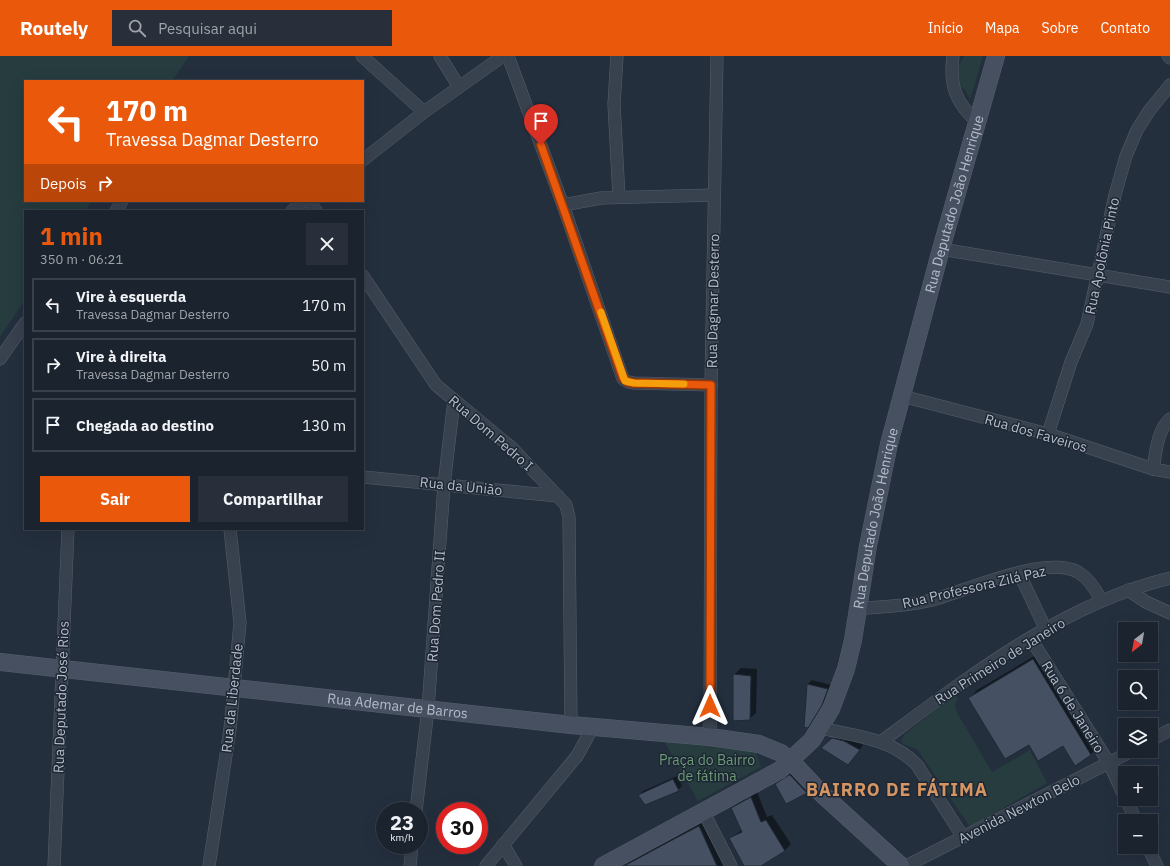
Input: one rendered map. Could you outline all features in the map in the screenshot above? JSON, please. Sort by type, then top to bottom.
[{"type":"main road","name":"Rua Deputado João Henrique","points":[[603,866],[766,778],[791,761],[808,744],[820,728],[837,694],[846,669],[858,609],[868,546],[902,396],[941,249],[996,56]]},
{"type":"main road","name":"Rua Ademar de Barros","points":[[0,662],[571,725],[710,737],[770,747],[791,761],[821,793],[901,866]]},
{"type":"street","points":[[362,56],[424,112]]},
{"type":"street","points":[[440,56],[459,87]]},
{"type":"street","points":[[364,159],[424,112],[503,56]]},
{"type":"street","points":[[508,56],[563,205],[623,378],[628,382],[634,383],[711,385]]},
{"type":"street","points":[[617,56],[614,104],[619,197]]},
{"type":"street","name":"Rua Dagmar Desterro","points":[[710,737],[711,385],[716,56]]},
{"type":"street","points":[[953,56],[951,71],[952,85],[958,100],[966,113],[978,123]]},
{"type":"street","name":"Rua Apolônia Pinto","points":[[1048,434],[1071,362],[1087,324],[1115,195],[1126,156],[1137,130],[1149,111],[1170,85]]},
{"type":"street","points":[[563,205],[602,198],[714,195]]},
{"type":"street","points":[[293,210],[302,202]]},
{"type":"street","points":[[941,249],[1099,274],[1170,287]]},
{"type":"street","name":"Rua Dom Pedro I","points":[[364,277],[436,385],[512,448],[566,505],[569,517],[571,725]]},
{"type":"street","points":[[0,359],[24,324]]},
{"type":"street","name":"Rua dos Faveiros","points":[[902,396],[1048,434],[1153,469],[1170,472]]},
{"type":"street","name":"Rua Dom Pedro II","points":[[417,802],[428,709],[444,485],[454,400]]},
{"type":"street","points":[[1153,469],[1160,434],[1164,424],[1170,419]]},
{"type":"street","name":"Rua da União","points":[[364,477],[558,496]]},
{"type":"street","name":"Rua Deputado José Rios","points":[[54,866],[68,530]]},
{"type":"street","name":"Rua da Liberdade","points":[[209,866],[235,687],[240,623],[230,530]]},
{"type":"street","name":"Rua Professora Zilá Paz","points":[[858,609],[909,604],[938,598],[990,580],[1046,568],[1069,569],[1078,572],[1086,579],[1102,600]]},
{"type":"street","points":[[1019,573],[1046,630]]},
{"type":"street","points":[[1102,600],[1128,590],[1170,578]]},
{"type":"street","points":[[1128,590],[1146,602],[1170,613]]},
{"type":"street","name":"Rua Primeiro de Janeiro","points":[[882,741],[962,682],[1046,630],[1102,600]]},
{"type":"street","name":"Rua 6 de Janeiro","points":[[1031,639],[1109,763],[1118,783]]},
{"type":"street","points":[[486,866],[576,756],[593,727]]},
{"type":"street","points":[[820,728],[882,741],[901,751],[917,765],[963,837]]},
{"type":"street","points":[[1158,736],[1170,730]]},
{"type":"street","name":"Avenida Newton Belo","points":[[906,866],[1119,758]]},
{"type":"street","points":[[703,811],[731,866]]},
{"type":"street","points":[[504,844],[516,866]]},
{"type":"street","points":[[410,866],[411,854]]},
{"type":"street","points":[[1151,854],[1157,866]]},
{"type":"green space","points":[[0,56],[189,56],[173,80],[24,80],[24,202],[91,202],[86,210],[24,210],[24,301],[0,337]]},
{"type":"green space","points":[[964,56],[983,56],[970,100],[966,91],[958,84],[959,65]]},
{"type":"green space","points":[[956,694],[958,698],[955,704],[956,711],[992,772],[1030,750],[1047,783],[970,827],[917,749],[903,744],[901,741],[905,734]]},
{"type":"green space","name":"Praça do Bairro de fátima","points":[[663,739],[755,749],[761,767],[698,801]]},
{"type":"building","points":[[1033,659],[1091,755],[1075,766],[1063,746],[1038,761],[1029,745],[1005,759],[968,698]]},
{"type":"building","points":[[733,674],[751,676],[750,720],[733,721]]},
{"type":"building","points":[[807,684],[828,689],[822,705],[808,728],[804,727]]},
{"type":"building","points":[[832,738],[844,741],[860,750],[848,765],[821,748]]},
{"type":"building","points":[[789,775],[807,793],[786,804],[775,784]]},
{"type":"building","points":[[673,779],[679,791],[645,805],[638,795]]},
{"type":"building","points":[[751,797],[761,822],[766,820],[785,851],[761,866],[744,866],[729,838],[742,832],[731,808]]},
{"type":"building","points":[[699,826],[717,866],[624,866],[676,838]]},
{"type":"slow traffic","points":[[601,312],[625,381],[634,383],[684,384]]},
{"type":"district","name":"BAIRRO DE FÁTIMA","points":[[897,790]]},
{"type":"route","points":[[541,145],[625,381],[634,383],[711,385],[710,706]]}]
